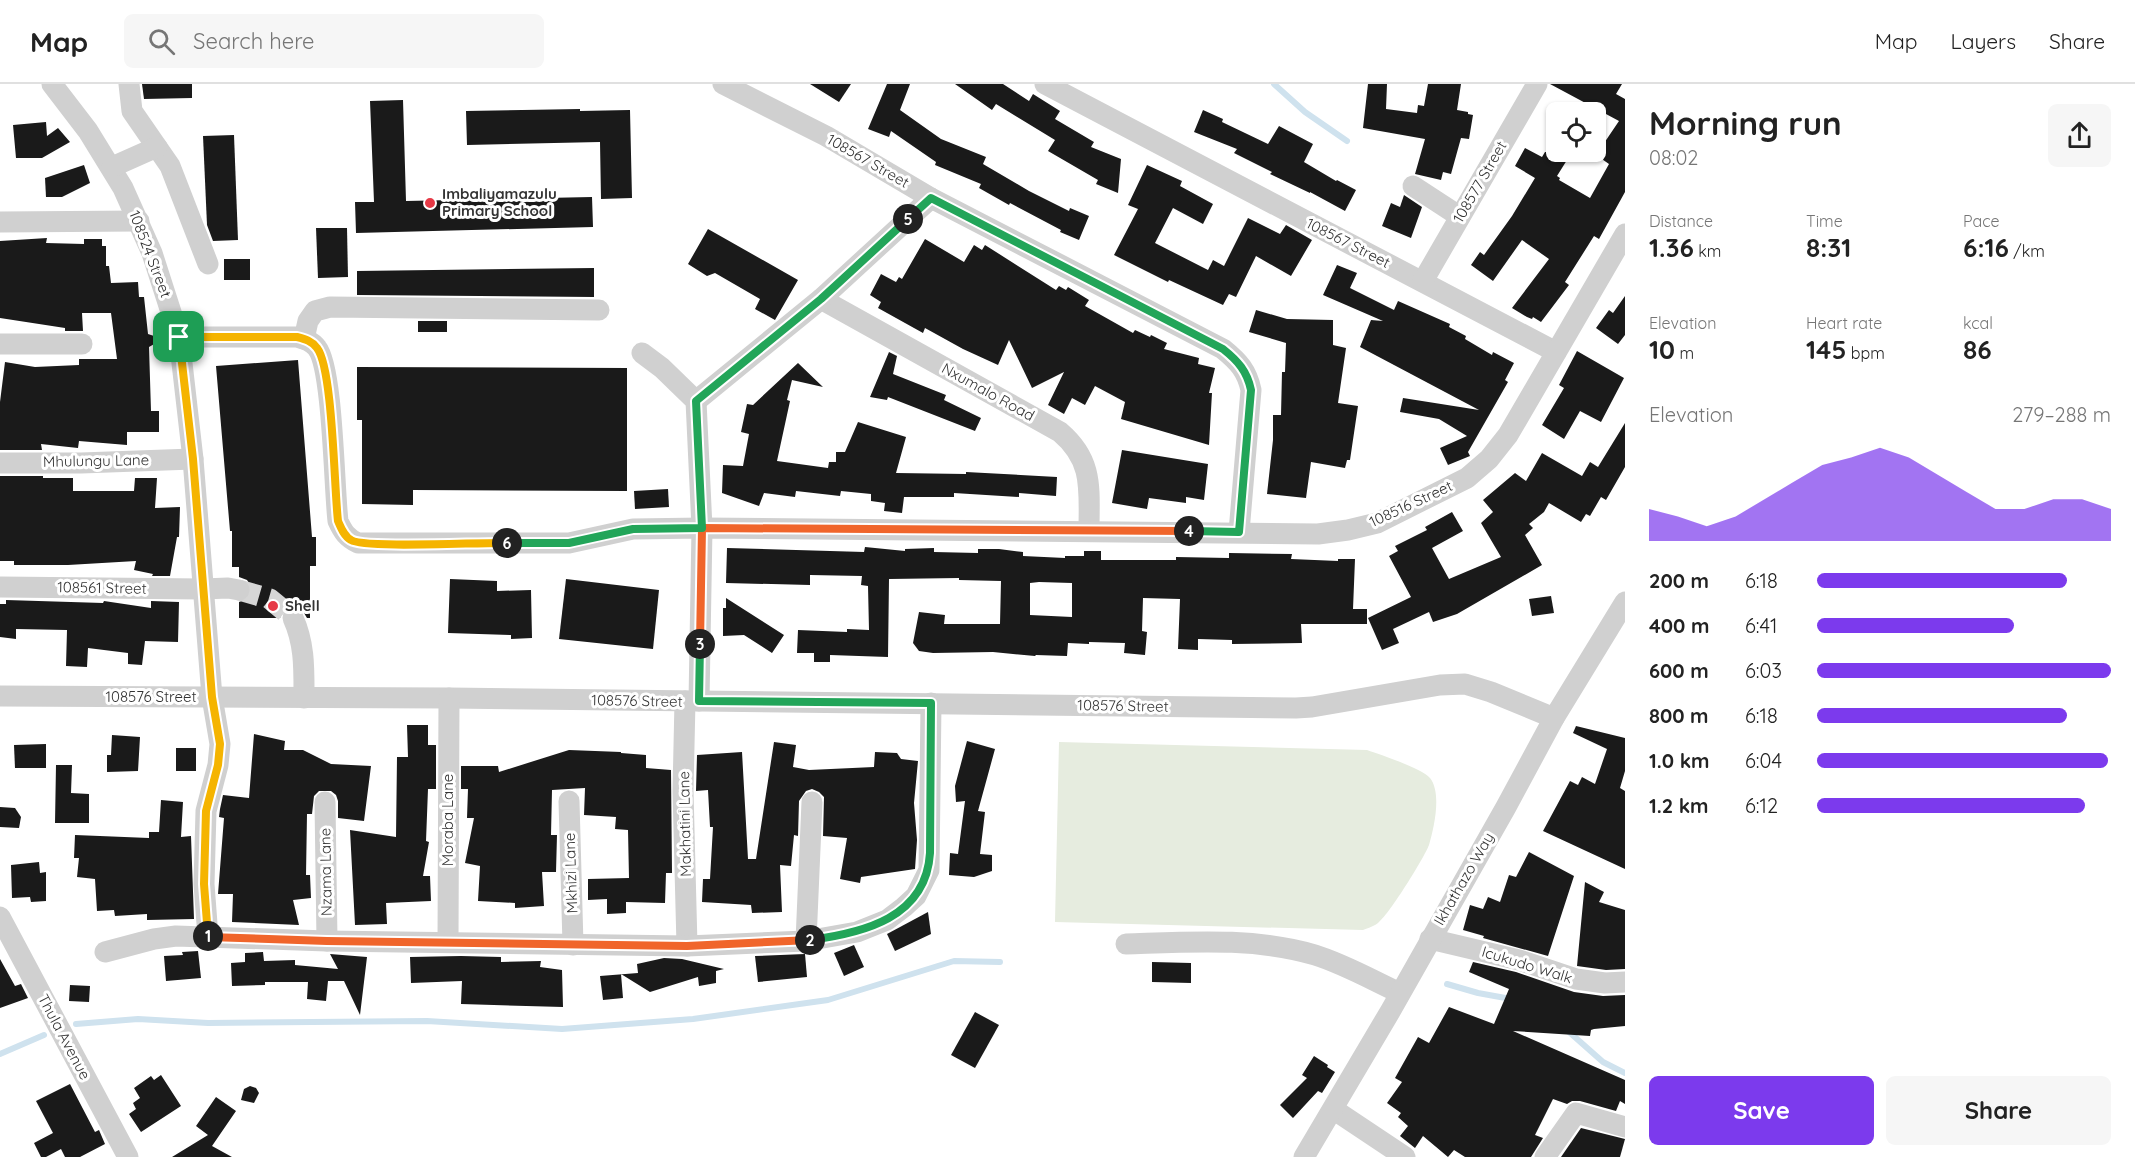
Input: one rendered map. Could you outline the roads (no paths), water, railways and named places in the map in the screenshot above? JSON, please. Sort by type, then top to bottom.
[{"type":"street","name":"108524 Street","points":[[52,84],[112,167],[152,253],[179,337],[193,459],[212,697],[220,744],[218,765],[206,811],[204,884],[208,937]]},
{"type":"street","points":[[129,84],[132,111],[170,166],[208,264]]},
{"type":"street","name":"108567 Street","points":[[723,84],[826,136],[931,198],[1223,349],[1239,362],[1248,376],[1251,390],[1239,532]]},
{"type":"street","name":"108567 Street","points":[[1045,84],[1556,352]]},
{"type":"street","name":"108577 Street","points":[[1423,281],[1537,84]]},
{"type":"street","points":[[112,167],[157,147]]},
{"type":"street","points":[[1413,186],[1459,216]]},
{"type":"street","points":[[642,353],[662,368],[696,401],[821,299],[931,198]]},
{"type":"street","points":[[0,222],[139,221]]},
{"type":"street","name":"108516 Street","points":[[304,339],[317,348],[322,359],[327,384],[338,521],[343,532],[358,543],[569,543],[633,529],[702,528],[1318,534],[1377,523],[1467,478],[1489,459],[1508,435],[1625,234]]},
{"type":"street","name":"Nxumalo Road","points":[[821,299],[1060,432],[1074,443],[1083,458],[1087,471],[1089,531]]},
{"type":"street","points":[[179,337],[281,336],[304,339],[308,321],[315,311],[330,307],[599,310]]},
{"type":"street","points":[[0,344],[82,344]]},
{"type":"street","name":"Makhatini Lane","points":[[687,946],[683,791],[692,701],[702,528],[696,401]]},
{"type":"street","name":"Mhulungu Lane","points":[[0,463],[193,459]]},
{"type":"street","name":"108561 Street","points":[[0,587],[228,588],[239,590]]},
{"type":"street","name":"Ikhathazo Way","points":[[1304,1157],[1506,807],[1554,718],[1625,602]]},
{"type":"street","points":[[293,618],[299,632],[303,654],[304,698]]},
{"type":"street","name":"108576 Street","points":[[0,696],[449,698],[1296,708],[1440,685],[1465,684],[1491,692],[1554,718]]},
{"type":"street","name":"Moraba Lane","points":[[448,942],[449,698]]},
{"type":"street","points":[[105,952],[154,939],[176,936],[327,941],[687,946],[806,941],[857,932],[887,920],[916,896],[929,870],[931,703]]},
{"type":"street","name":"Mkhizi Lane","points":[[569,801],[573,945]]},
{"type":"street","name":"Nzama Lane","points":[[325,802],[327,941]]},
{"type":"street","points":[[806,941],[812,802]]},
{"type":"street","name":"Thula Avenue","points":[[0,917],[128,1157]]},
{"type":"street","name":"Icukudo Walk","points":[[1430,939],[1519,960],[1576,980],[1605,983],[1625,982]]},
{"type":"street","points":[[1126,944],[1237,943],[1291,949],[1316,956],[1400,993]]},
{"type":"street","points":[[1333,1109],[1406,1157]]},
{"type":"street","points":[[1545,1157],[1576,1113],[1625,1127]]},
{"type":"waterway","points":[[1274,84],[1305,112],[1347,141]]},
{"type":"waterway","points":[[76,1024],[138,1019],[208,1023],[427,1021],[562,1029],[693,1019],[828,1000],[954,961],[1000,962]]},
{"type":"waterway","points":[[1447,984],[1511,999]]},
{"type":"waterway","points":[[1568,1031],[1603,1062],[1625,1073]]},
{"type":"waterway","points":[[0,1054],[44,1035]]},
{"type":"tunnel","points":[[239,590],[270,599],[293,618]]},
{"type":"place","name":"Imbaliyamazulu Primary School","points":[[430,203]]},
{"type":"place","name":"Shell","points":[[273,606]]}]
